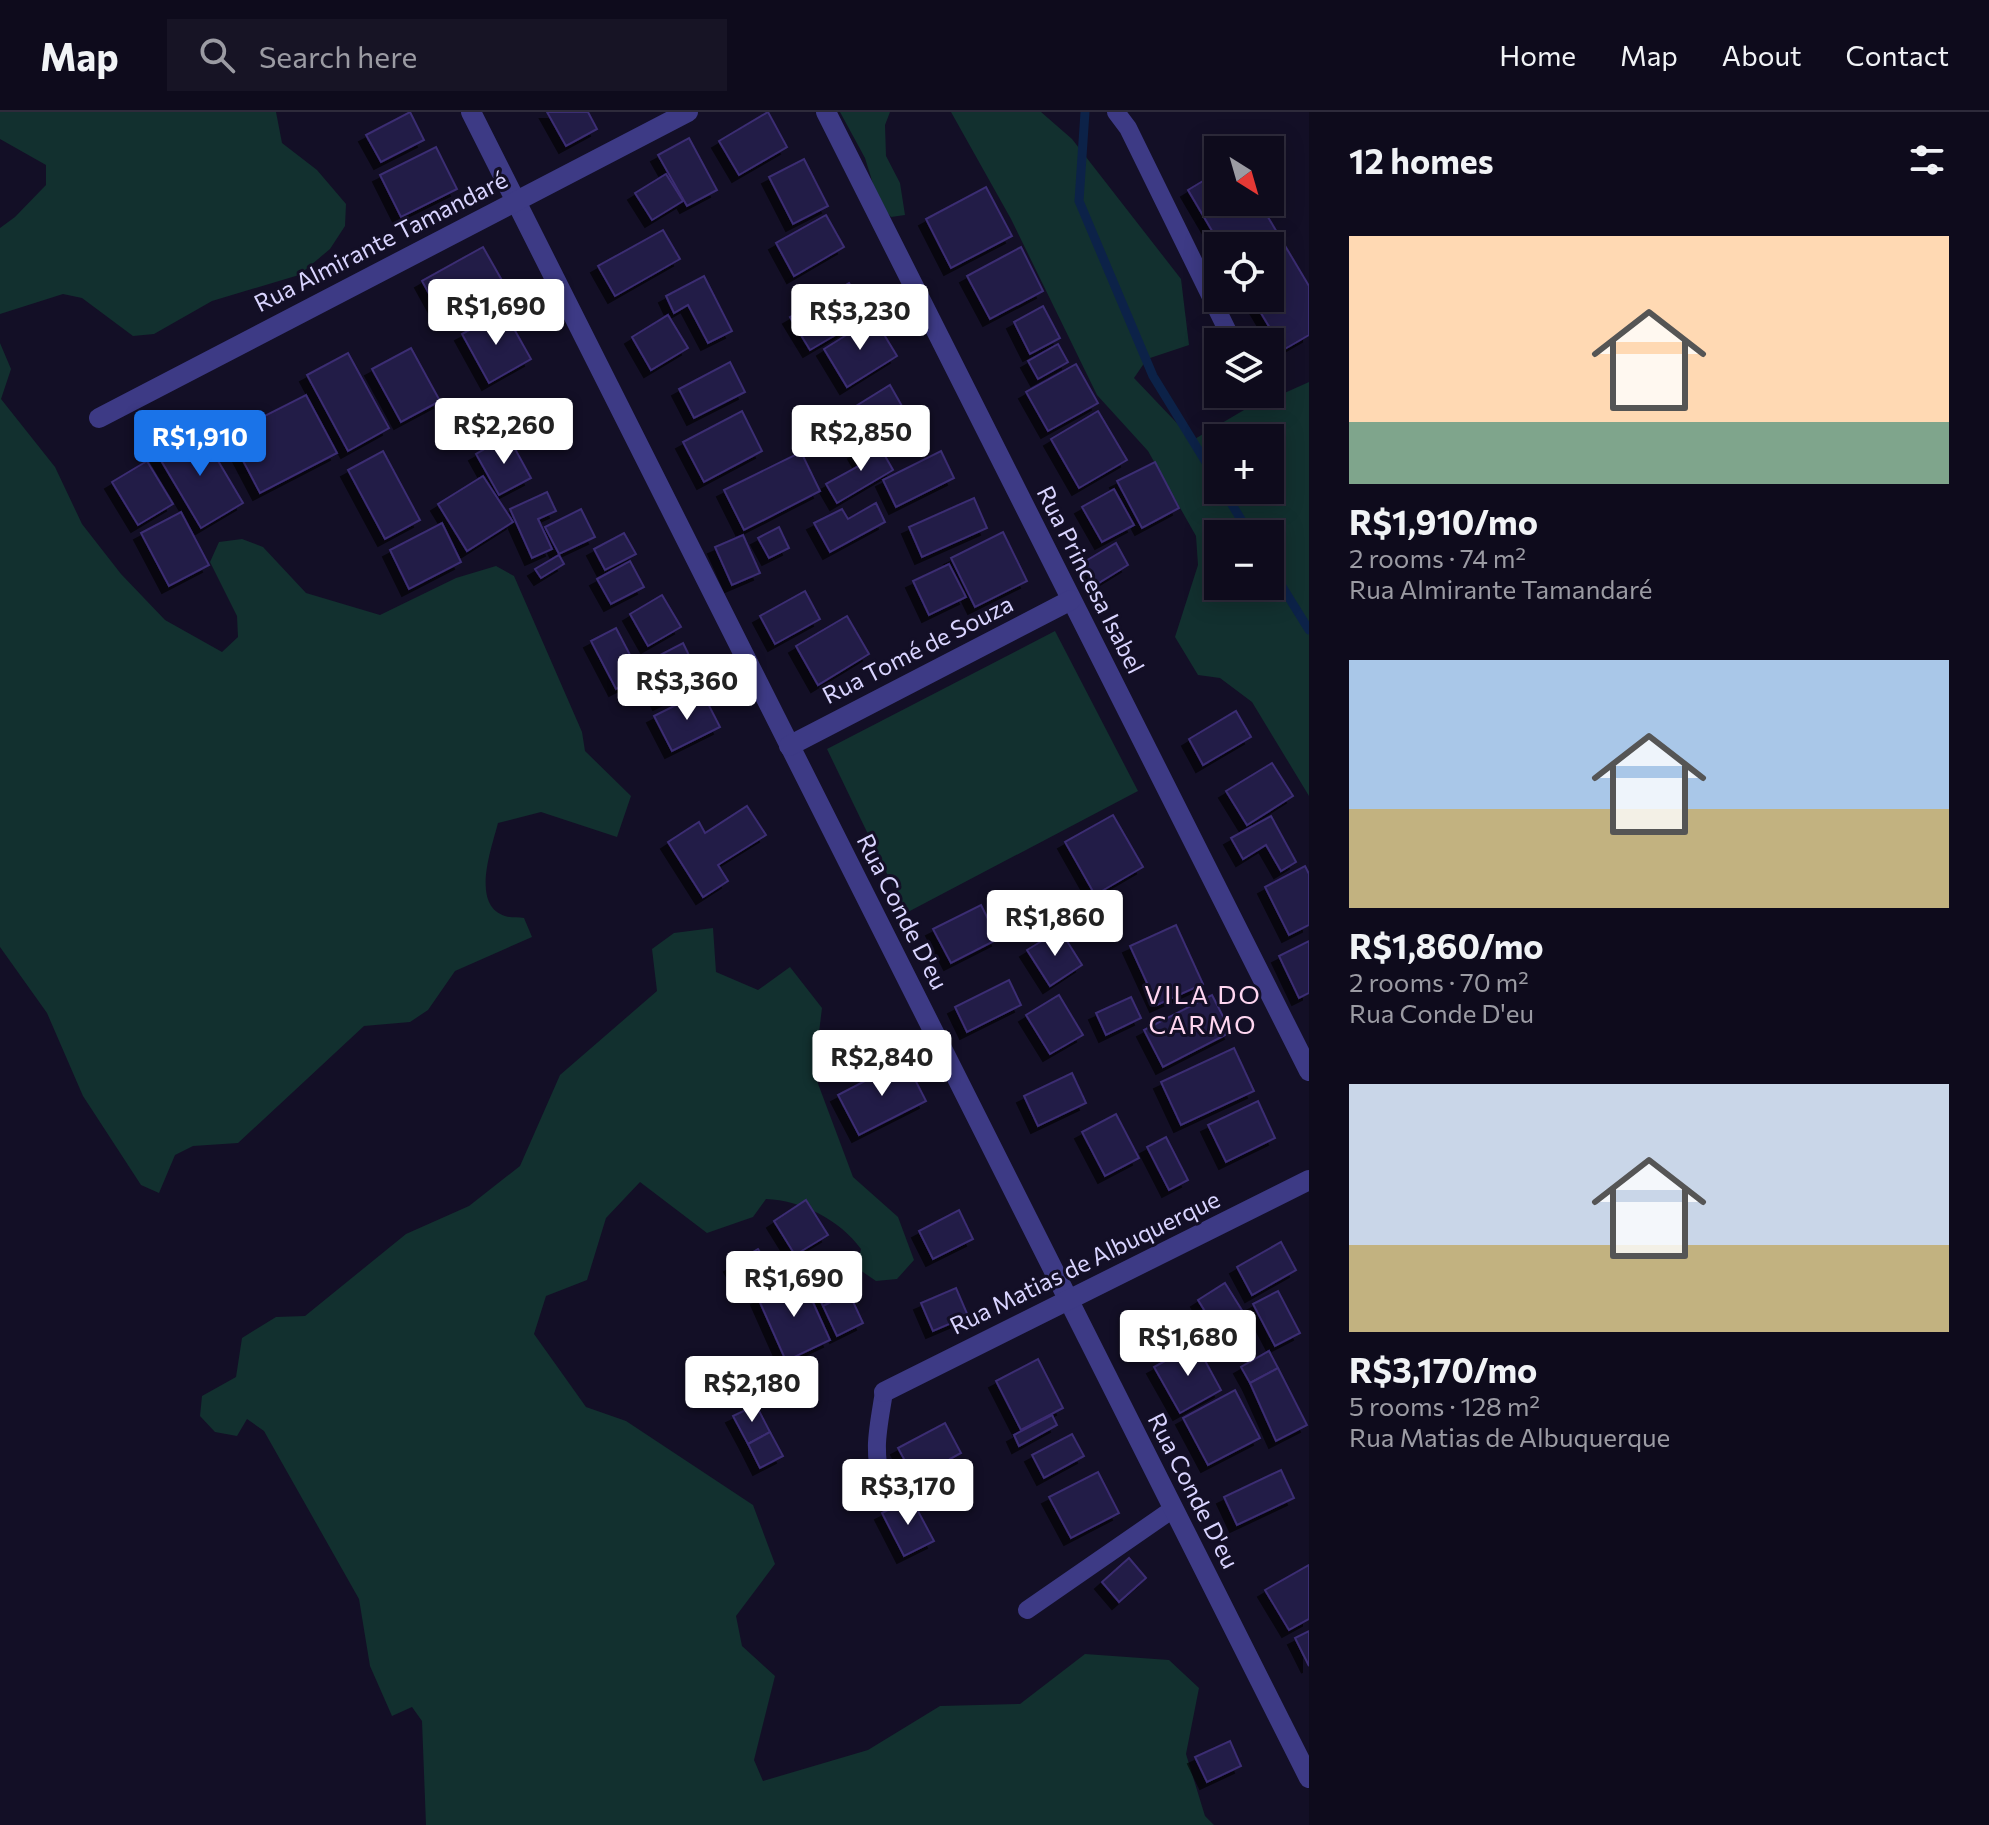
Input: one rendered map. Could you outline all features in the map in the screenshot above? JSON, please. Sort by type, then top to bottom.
[{"type":"street","name":"Rua Conde D'eu","points":[[471,112],[1309,1778]]},
{"type":"street","name":"Rua Almirante Tamandaré","points":[[99,418],[688,112]]},
{"type":"street","name":"Rua Princesa Isabel","points":[[826,112],[1309,1071]]},
{"type":"street","name":"Rua Tomé de Souza","points":[[789,746],[1071,600]]},
{"type":"street","name":"Rua Matias de Albuquerque","points":[[884,1392],[1309,1180]]},
{"type":"lane","points":[[1116,112],[1128,128],[1226,328]]},
{"type":"lane","points":[[883,1488],[876,1463],[875,1444],[884,1392]]},
{"type":"lane","points":[[1027,1610],[1173,1509]]},
{"type":"green space","points":[[0,112],[276,112],[282,143],[317,170],[346,204],[345,226],[330,249],[299,275],[212,301],[154,334],[133,336],[82,298],[63,294],[0,314],[0,228],[46,185],[46,165],[0,139]]},
{"type":"green space","points":[[840,112],[890,112],[885,125],[886,156],[900,183],[905,215],[891,217],[879,203],[865,158]]},
{"type":"green space","points":[[951,112],[1041,112],[1072,139],[1181,279],[1189,345],[1147,359],[1134,378],[1193,440],[1204,434],[1204,504],[1284,504],[1284,424],[1220,424],[1247,408],[1284,408],[1284,393],[1309,382],[1309,796],[1252,702],[1220,678],[1198,675],[1175,637],[1198,565],[1196,536],[1148,451],[1097,395],[1011,219]]},
{"type":"green space","points":[[0,343],[11,369],[1,399],[55,467],[82,524],[121,574],[165,620],[222,652],[238,637],[237,616],[210,562],[219,542],[242,539],[263,547],[306,593],[380,615],[456,578],[496,566],[514,576],[582,732],[585,751],[631,796],[617,837],[541,812],[498,823],[486,874],[488,900],[494,910],[505,916],[524,918],[532,937],[455,971],[428,1010],[410,1022],[364,1026],[238,1143],[193,1146],[175,1155],[159,1193],[141,1185],[83,1096],[47,1013],[0,947]]},
{"type":"green space","points":[[1055,631],[1138,791],[906,913],[827,749]]},
{"type":"green space","points":[[713,928],[716,972],[758,990],[790,967],[822,1008],[814,1073],[853,1177],[898,1217],[914,1260],[897,1279],[876,1281],[857,1268],[861,1249],[842,1229],[806,1208],[779,1200],[766,1199],[753,1217],[707,1233],[640,1182],[606,1218],[587,1280],[546,1296],[534,1334],[586,1407],[626,1421],[753,1505],[775,1564],[736,1616],[742,1646],[775,1676],[754,1760],[763,1781],[868,1750],[940,1706],[1020,1704],[1085,1654],[1169,1660],[1199,1688],[1186,1754],[1205,1816],[1214,1825],[426,1825],[422,1721],[412,1707],[392,1716],[370,1666],[359,1599],[264,1431],[247,1419],[237,1436],[215,1432],[200,1416],[202,1396],[236,1377],[242,1338],[276,1317],[305,1316],[406,1234],[469,1206],[520,1166],[560,1075],[657,991],[652,949],[674,933]]},
{"type":"building","points":[[410,112],[424,140],[381,162],[366,135]]},
{"type":"building","points":[[547,112],[588,112],[597,129],[566,146]]},
{"type":"building","points":[[768,112],[787,147],[739,175],[719,141]]},
{"type":"building","points":[[689,138],[717,190],[687,206],[658,155]]},
{"type":"building","points":[[436,147],[457,189],[401,217],[380,175]]},
{"type":"building","points":[[804,159],[828,206],[793,224],[769,177]]},
{"type":"building","points":[[666,174],[683,201],[652,220],[635,193]]},
{"type":"building","points":[[1204,180],[1204,216],[1267,216],[1277,232],[1213,232],[1188,190]]},
{"type":"building","points":[[986,187],[1012,236],[951,268],[926,219]]},
{"type":"building","points":[[826,215],[844,247],[794,276],[776,243]]},
{"type":"building","points":[[663,230],[680,259],[615,296],[598,266]]},
{"type":"building","points":[[1284,244],[1309,286],[1309,335],[1284,349],[1284,328],[1270,328],[1260,312],[1284,312]]},
{"type":"building","points":[[483,247],[504,284],[443,319],[422,281]]},
{"type":"building","points":[[1021,247],[1043,291],[990,319],[967,276]]},
{"type":"building","points":[[704,276],[732,331],[708,343],[688,305],[674,313],[666,296]]},
{"type":"building","points":[[849,283],[868,316],[810,350],[790,317]]},
{"type":"building","points":[[1043,306],[1060,338],[1030,354],[1014,322]]},
{"type":"building","points":[[504,311],[531,359],[489,383],[462,334]]},
{"type":"building","points":[[668,315],[688,348],[651,370],[632,337]]},
{"type":"building","points":[[874,318],[897,356],[847,387],[824,349]]},
{"type":"building","points":[[1058,344],[1068,362],[1038,379],[1028,361]]},
{"type":"building","points":[[411,348],[440,401],[401,422],[372,369]]},
{"type":"building","points":[[348,353],[389,428],[348,451],[307,375]]},
{"type":"building","points":[[730,362],[745,392],[694,418],[679,389]]},
{"type":"building","points":[[1076,364],[1098,403],[1048,431],[1026,392]]},
{"type":"building","points":[[890,385],[907,415],[861,443],[843,414]]},
{"type":"building","points":[[306,395],[337,453],[260,493],[229,434]]},
{"type":"building","points":[[742,411],[762,451],[704,482],[683,442]]},
{"type":"building","points":[[1098,411],[1127,460],[1079,488],[1051,439]]},
{"type":"building","points":[[198,427],[243,503],[201,528],[156,452]]},
{"type":"building","points":[[508,436],[531,478],[499,495],[476,454]]},
{"type":"building","points":[[876,440],[893,470],[837,503],[826,484],[862,464],[855,452]]},
{"type":"building","points":[[383,451],[420,520],[385,539],[348,470]]},
{"type":"building","points":[[941,451],[954,478],[896,507],[883,480]]},
{"type":"building","points":[[801,452],[820,491],[744,530],[724,490]]},
{"type":"building","points":[[147,461],[173,504],[138,525],[112,482]]},
{"type":"building","points":[[1155,462],[1179,508],[1142,528],[1117,481]]},
{"type":"building","points":[[483,476],[513,522],[467,551],[438,504]]},
{"type":"building","points":[[1114,489],[1134,525],[1102,542],[1082,507]]},
{"type":"building","points":[[547,492],[556,511],[538,519],[552,549],[532,558],[510,509]]},
{"type":"building","points":[[974,498],[987,528],[922,557],[909,527]]},
{"type":"building","points":[[876,503],[885,522],[830,552],[814,523],[842,509],[848,519]]},
{"type":"building","points":[[581,509],[595,537],[559,554],[545,527]]},
{"type":"building","points":[[181,512],[209,565],[169,586],[141,533]]},
{"type":"building","points":[[442,523],[461,562],[409,589],[390,550]]},
{"type":"building","points":[[779,527],[789,548],[769,558],[758,538]]},
{"type":"building","points":[[1003,532],[1027,581],[975,607],[951,558]]},
{"type":"building","points":[[624,533],[636,554],[605,570],[594,549]]},
{"type":"building","points":[[743,535],[760,573],[732,585],[715,547]]},
{"type":"building","points":[[1116,543],[1128,565],[1097,584],[1084,562]]},
{"type":"building","points":[[559,555],[564,564],[541,578],[535,569]]},
{"type":"building","points":[[630,561],[644,587],[611,604],[597,579]]},
{"type":"building","points":[[949,564],[966,597],[929,615],[913,581]]},
{"type":"building","points":[[805,591],[820,619],[775,644],[760,616]]},
{"type":"building","points":[[662,595],[681,627],[648,646],[630,614]]},
{"type":"building","points":[[847,616],[869,654],[818,685],[796,646]]},
{"type":"building","points":[[616,628],[641,676],[616,689],[591,641]]},
{"type":"building","points":[[683,643],[702,682],[660,703],[641,665]]},
{"type":"building","points":[[702,692],[720,727],[672,751],[654,716]]},
{"type":"building","points":[[1236,711],[1251,737],[1203,765],[1189,739]]},
{"type":"building","points":[[1272,763],[1293,796],[1247,825],[1226,791]]},
{"type":"building","points":[[747,806],[766,835],[718,865],[728,881],[703,897],[668,842],[699,822],[705,833]]},
{"type":"building","points":[[1113,815],[1143,867],[1095,895],[1065,842]]},
{"type":"building","points":[[1271,816],[1296,862],[1281,871],[1266,845],[1243,859],[1231,838]]},
{"type":"building","points":[[1305,866],[1309,874],[1309,925],[1289,935],[1265,887]]},
{"type":"building","points":[[981,905],[998,939],[951,963],[933,929]]},
{"type":"building","points":[[1176,925],[1203,984],[1157,1005],[1130,946]]},
{"type":"building","points":[[1060,930],[1082,965],[1050,986],[1027,950]]},
{"type":"building","points":[[1309,941],[1309,993],[1299,998],[1279,956]]},
{"type":"building","points":[[1009,980],[1021,1005],[967,1032],[955,1007]]},
{"type":"building","points":[[1059,995],[1083,1035],[1050,1054],[1026,1015]]},
{"type":"building","points":[[1212,995],[1231,1032],[1163,1067],[1144,1030]]},
{"type":"building","points":[[1131,997],[1141,1018],[1106,1035],[1096,1013]]},
{"type":"building","points":[[1234,1048],[1254,1091],[1181,1125],[1161,1082]]},
{"type":"building","points":[[905,1060],[926,1101],[859,1135],[838,1095]]},
{"type":"building","points":[[1072,1073],[1086,1103],[1038,1126],[1024,1096]]},
{"type":"building","points":[[1258,1101],[1275,1138],[1226,1162],[1208,1125]]},
{"type":"building","points":[[1116,1114],[1139,1158],[1105,1176],[1082,1132]]},
{"type":"building","points":[[1166,1137],[1188,1180],[1169,1190],[1147,1147]]},
{"type":"building","points":[[806,1200],[828,1235],[795,1255],[774,1221]]},
{"type":"building","points":[[959,1210],[973,1239],[933,1259],[919,1231]]},
{"type":"building","points":[[1281,1242],[1296,1270],[1252,1295],[1237,1267]]},
{"type":"building","points":[[758,1249],[770,1268],[743,1285],[731,1265]]},
{"type":"building","points":[[840,1274],[849,1293],[823,1306],[814,1287]]},
{"type":"building","points":[[802,1278],[830,1340],[786,1361],[758,1298]]},
{"type":"building","points":[[1225,1283],[1243,1312],[1216,1329],[1198,1300]]},
{"type":"building","points":[[956,1288],[968,1316],[933,1331],[921,1303]]},
{"type":"building","points":[[1278,1291],[1300,1333],[1275,1346],[1253,1304]]},
{"type":"building","points":[[849,1293],[863,1323],[837,1336],[823,1306]]},
{"type":"building","points":[[1196,1344],[1221,1390],[1180,1413],[1154,1367]]},
{"type":"building","points":[[1269,1351],[1278,1368],[1250,1383],[1241,1367]]},
{"type":"building","points":[[1038,1359],[1063,1408],[1021,1430],[996,1381]]},
{"type":"building","points":[[1278,1368],[1307,1425],[1276,1441],[1250,1383]]},
{"type":"building","points":[[1235,1390],[1260,1438],[1208,1465],[1183,1418]]},
{"type":"building","points":[[756,1405],[770,1432],[748,1444],[733,1416]]},
{"type":"building","points":[[1052,1415],[1057,1425],[1019,1446],[1014,1435]]},
{"type":"building","points":[[945,1423],[961,1453],[950,1459],[960,1476],[924,1496],[898,1448]]},
{"type":"building","points":[[770,1432],[783,1456],[760,1468],[748,1444]]},
{"type":"building","points":[[1072,1434],[1084,1456],[1044,1478],[1032,1455]]},
{"type":"building","points":[[1281,1470],[1294,1498],[1237,1525],[1224,1497]]},
{"type":"building","points":[[1098,1472],[1119,1513],[1071,1538],[1049,1497]]},
{"type":"building","points":[[911,1498],[934,1541],[904,1556],[882,1513]]},
{"type":"building","points":[[1129,1558],[1146,1578],[1119,1602],[1102,1582]]},
{"type":"building","points":[[1309,1565],[1309,1619],[1289,1630],[1265,1590]]},
{"type":"building","points":[[1309,1631],[1309,1666],[1295,1638]]},
{"type":"building","points":[[1230,1741],[1241,1766],[1207,1782],[1195,1757]]},
{"type":"waterway","points":[[1085,112],[1079,201],[1153,376],[1204,459]]},
{"type":"waterway","points":[[1232,504],[1241,520]]},
{"type":"waterway","points":[[1284,590],[1309,630]]},
{"type":"district","name":"VILA DO CARMO","points":[[1203,1010]]}]
